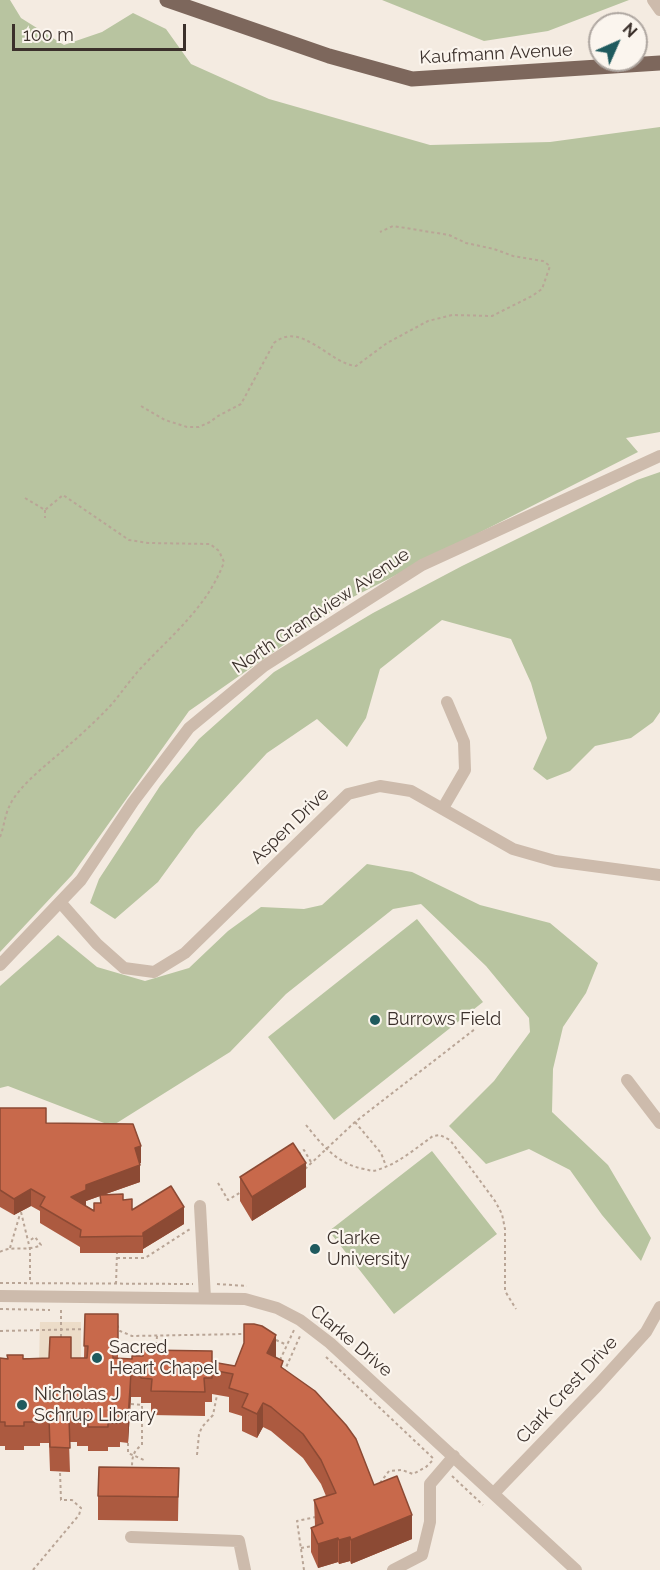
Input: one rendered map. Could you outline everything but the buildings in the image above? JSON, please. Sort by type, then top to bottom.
[{"type":"main road","name":"Kaufmann Avenue","points":[[167,0],[328,56],[412,79],[660,63]]},
{"type":"street","points":[[653,0],[660,9]]},
{"type":"street","name":"North Grandview Avenue","points":[[0,965],[81,880],[133,802],[189,729],[264,666],[422,565],[660,456]]},
{"type":"street","points":[[442,808],[465,770],[465,742],[447,702]]},
{"type":"street","name":"Aspen Drive","points":[[60,902],[97,944],[124,968],[154,972],[185,953],[348,794],[380,786],[411,791],[513,849],[555,861],[660,875]]},
{"type":"street","points":[[627,1080],[660,1123]]},
{"type":"street","points":[[200,1206],[205,1298]]},
{"type":"street","name":"Clarke Drive","points":[[0,1296],[61,1290],[245,1299],[277,1308],[300,1320],[330,1343],[576,1570]]},
{"type":"street","name":"Clark Crest Drive","points":[[494,1493],[646,1332],[660,1306]]},
{"type":"street","points":[[393,1570],[422,1555],[430,1522],[430,1484],[454,1456]]},
{"type":"street","points":[[131,1537],[239,1541],[245,1570]]},
{"type":"path","points":[[141,406],[177,425],[200,427],[241,404],[274,343],[281,337],[294,337],[316,344],[347,365],[356,366],[387,343],[428,321],[452,315],[492,316],[522,302],[542,289],[550,266],[543,261],[513,256],[466,243],[449,235],[393,226],[380,232]]},
{"type":"path","points":[[0,837],[9,807],[17,795],[105,710],[140,669],[198,609],[219,576],[224,562],[219,551],[210,544],[148,543],[129,540],[63,495],[45,510]]},
{"type":"path","points":[[25,498],[45,510]]},
{"type":"path","points":[[45,510],[45,518]]},
{"type":"path","points":[[299,1175],[356,1122],[475,1029]]},
{"type":"path","points":[[356,1122],[381,1153],[387,1167]]},
{"type":"path","points":[[306,1125],[325,1149],[355,1167],[374,1171],[387,1167],[433,1136],[440,1135],[450,1140],[502,1214],[505,1229],[505,1291],[516,1309]]},
{"type":"path","points":[[294,1156],[304,1150],[311,1162]]},
{"type":"path","points":[[218,1183],[228,1200],[247,1188]]},
{"type":"path","points":[[10,1248],[21,1212],[30,1248],[30,1283]]},
{"type":"path","points":[[116,1284],[117,1255],[145,1258],[201,1222]]},
{"type":"path","points":[[0,1252],[10,1248],[30,1248],[41,1245],[35,1237],[29,1241]]},
{"type":"path","points":[[0,1283],[30,1283],[61,1290],[116,1284],[204,1284],[253,1288]]},
{"type":"path","points":[[61,1290],[61,1340]]},
{"type":"path","points":[[0,1309],[51,1310]]},
{"type":"path","points":[[116,1317],[120,1332],[132,1336],[246,1334]]},
{"type":"path","points":[[287,1326],[306,1339]]},
{"type":"path","points":[[109,1328],[118,1328]]},
{"type":"path","points":[[0,1331],[90,1329]]},
{"type":"path","points":[[279,1362],[294,1330]]},
{"type":"path","points":[[284,1373],[301,1335]]},
{"type":"path","points":[[156,1355],[157,1336]]},
{"type":"path","points":[[271,1338],[287,1345]]},
{"type":"path","points":[[320,1351],[483,1505]]},
{"type":"path","points":[[196,1455],[199,1434],[213,1415],[217,1395]]},
{"type":"path","points":[[131,1404],[142,1406],[142,1445],[133,1455],[132,1468]]},
{"type":"path","points":[[128,1443],[128,1453],[144,1460]]},
{"type":"path","points":[[381,1489],[380,1483],[390,1471],[402,1470],[413,1474],[426,1467],[434,1459]]},
{"type":"path","points":[[33,1570],[78,1515],[81,1508],[72,1500],[61,1500],[60,1472]]},
{"type":"path","points":[[304,1570],[297,1521],[325,1515]]},
{"type":"path","points":[[301,1548],[322,1544]]},
{"type":"green space","points":[[0,0],[10,0],[21,18],[64,45],[102,32],[133,13],[166,29],[191,64],[269,99],[430,145],[550,142],[660,127],[660,432],[626,438],[638,452],[351,598],[189,711],[72,875],[0,952]]},
{"type":"green space","points":[[382,0],[629,0],[598,12],[588,12],[588,16],[548,31],[484,41]]},
{"type":"green space","points":[[660,472],[660,712],[653,722],[631,738],[595,746],[570,771],[547,780],[533,769],[547,738],[531,683],[511,639],[442,620],[380,669],[366,718],[347,747],[317,719],[267,753],[196,830],[158,882],[115,919],[90,903],[99,879],[160,786],[199,739],[274,672],[373,613],[462,566],[637,480]]},
{"type":"green space","points":[[367,864],[412,872],[480,905],[550,923],[598,963],[586,993],[563,1027],[553,1069],[552,1112],[608,1165],[651,1238],[641,1261],[602,1215],[570,1170],[529,1149],[486,1164],[449,1126],[494,1081],[530,1032],[529,1018],[486,966],[421,904],[393,909],[286,994],[230,1052],[112,1126],[8,1086],[0,1088],[0,986],[58,935],[97,967],[145,981],[189,968],[228,931],[261,907],[304,909],[322,905]]},
{"type":"green space","name":"Burrows Field","points":[[417,919],[483,1002],[334,1120],[268,1037]]},
{"type":"green space","points":[[432,1151],[497,1234],[394,1314],[329,1231]]},
{"type":"shaded area","points":[[40,1322],[81,1322],[81,1361],[39,1361]]},
{"type":"place","name":"Burrows Field","points":[[375,1020]]},
{"type":"place","name":"Clarke University","points":[[315,1249]]},
{"type":"place","name":"Sacred Heart Chapel","points":[[97,1358]]},
{"type":"place","name":"Nicholas J Schrup Library","points":[[22,1405]]}]
